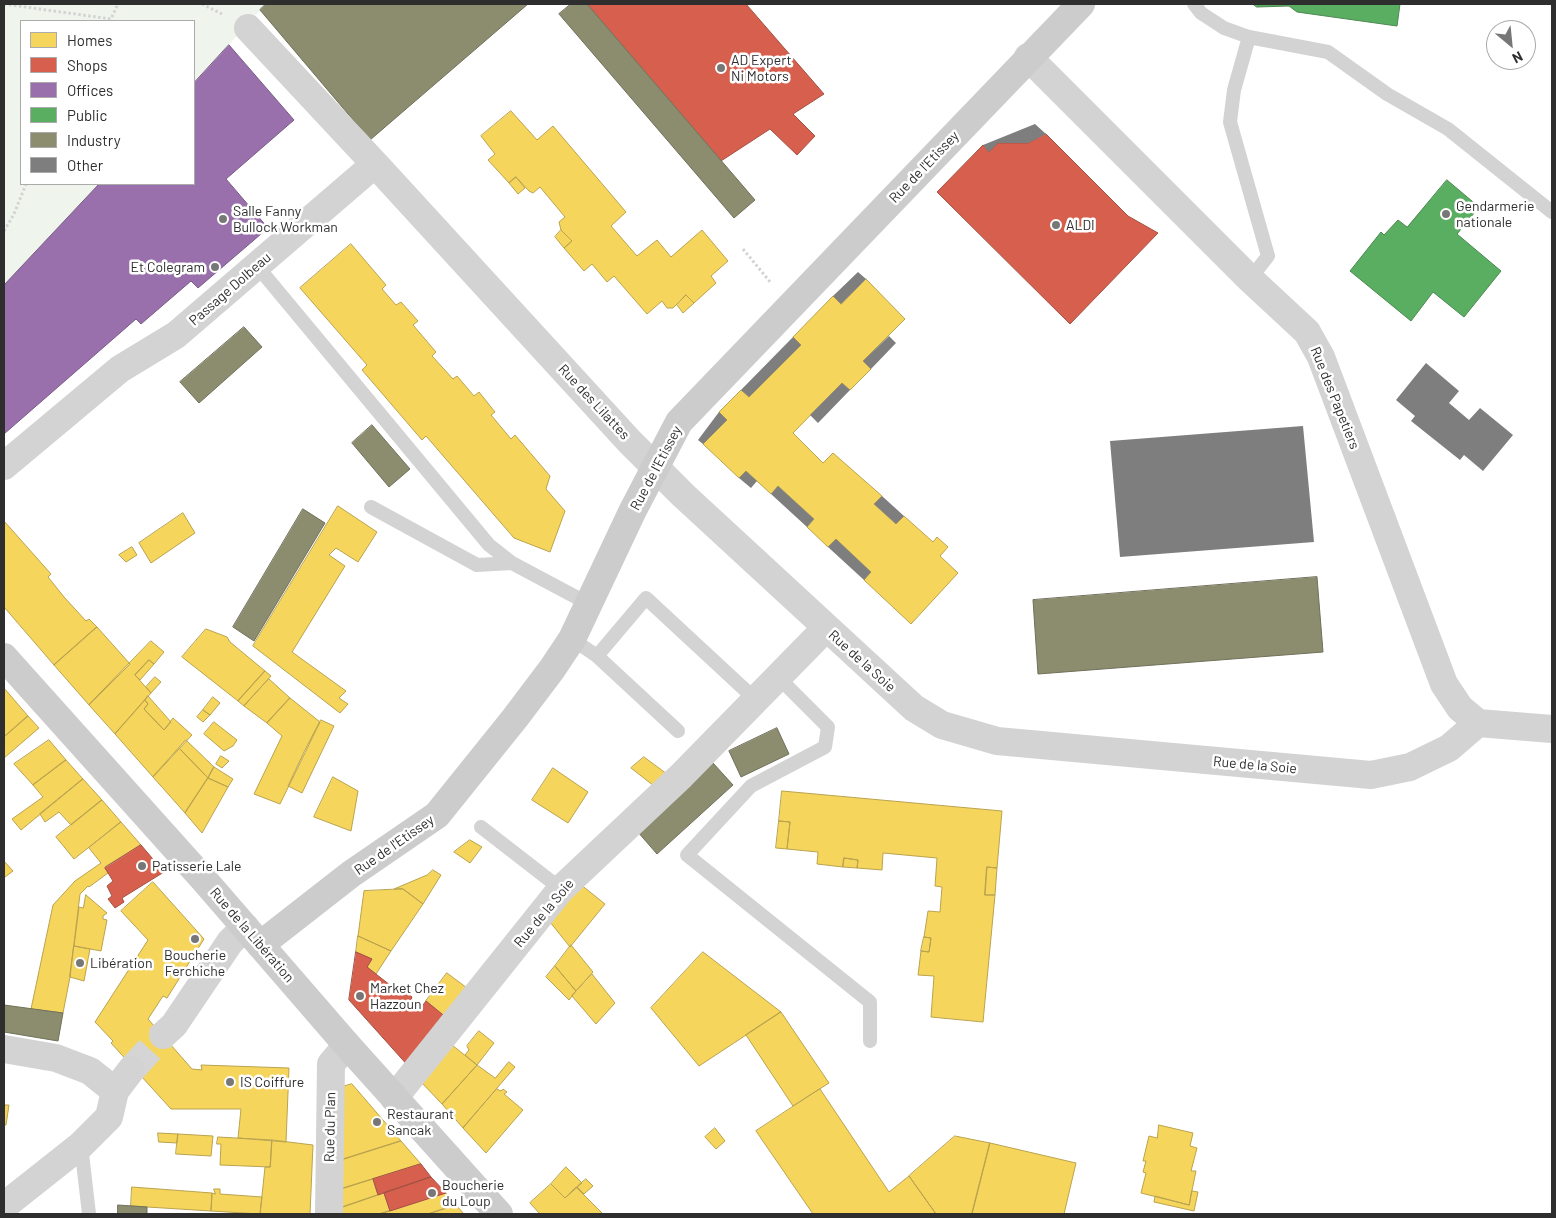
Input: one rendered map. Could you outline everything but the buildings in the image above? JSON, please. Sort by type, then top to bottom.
[{"type":"street","name":"Rue de l'Etissey","points":[[253,936],[351,874],[438,815],[515,718],[572,639],[633,510],[679,422],[1028,57],[1082,4]]},
{"type":"street","points":[[248,28],[375,164]]},
{"type":"street","name":"Rue des Papetiers","points":[[1028,57],[1250,279],[1306,332],[1321,357],[1444,684],[1460,708],[1478,723]]},
{"type":"street","name":"Passage Dolbeau","points":[[4,466],[120,369],[176,335],[375,164]]},
{"type":"street","name":"Rue des Lilattes","points":[[375,164],[656,468],[826,628]]},
{"type":"street","name":"Rue de la Soie","points":[[394,1098],[562,889],[681,776],[826,628],[914,708],[942,725],[997,741],[1371,775],[1410,767],[1449,748],[1478,723]]},
{"type":"street","name":"Rue de la Libération","points":[[4,657],[499,1214]]},
{"type":"street","points":[[1478,723],[1552,729]]},
{"type":"street","points":[[163,1035],[174,1025],[230,942],[253,936]]},
{"type":"street","name":"Rue du Plan","points":[[329,1214],[331,1064],[347,1045]]},
{"type":"street","points":[[4,1050],[56,1058],[123,1081],[109,1117],[81,1145],[4,1206]]},
{"type":"lane","points":[[1194,4],[1201,13],[1224,28],[1249,37],[1328,52],[1386,94],[1448,129],[1552,212]]},
{"type":"lane","points":[[1249,37],[1234,90],[1230,122],[1268,256],[1250,279]]},
{"type":"lane","points":[[257,266],[489,545],[512,563],[589,604]]},
{"type":"lane","points":[[371,507],[476,565],[512,563]]},
{"type":"lane","points":[[597,656],[646,598],[756,700]]},
{"type":"lane","points":[[572,639],[597,656],[678,731]]},
{"type":"lane","points":[[778,677],[828,727],[825,747],[751,786],[687,855],[870,1002],[870,1041]]},
{"type":"lane","points":[[481,827],[562,889]]},
{"type":"lane","points":[[81,1145],[89,1214]]},
{"type":"path","points":[[4,4],[110,20],[118,4]]},
{"type":"path","points":[[4,231],[14,214],[26,185]]},
{"type":"path","points":[[743,249],[790,306]]},
{"type":"shaded area","points":[[4,4],[266,4],[195,82],[195,20],[20,20],[20,185],[98,185],[4,285]]},
{"type":"tunnel","points":[[131,1070],[163,1035]]},
{"type":"place","name":"AD Expert Ni Motors","points":[[721,68]]},
{"type":"place","name":"Gendarmerie nationale","points":[[1446,214]]},
{"type":"place","name":"Salle Fanny Bullock Workman","points":[[223,219]]},
{"type":"place","name":"ALDI","points":[[1056,225]]},
{"type":"place","name":"Et Colegram","points":[[215,267]]},
{"type":"place","name":"Patisserie Lale","points":[[142,866]]},
{"type":"place","name":"Boucherie Ferchiche","points":[[195,939]]},
{"type":"place","name":"Libération","points":[[80,963]]},
{"type":"place","name":"Market Chez Hazzoun","points":[[360,996]]},
{"type":"place","name":"IS Coiffure","points":[[230,1082]]},
{"type":"place","name":"Restaurant Sancak","points":[[377,1122]]},
{"type":"place","name":"Boucherie du Loup","points":[[432,1193]]}]
